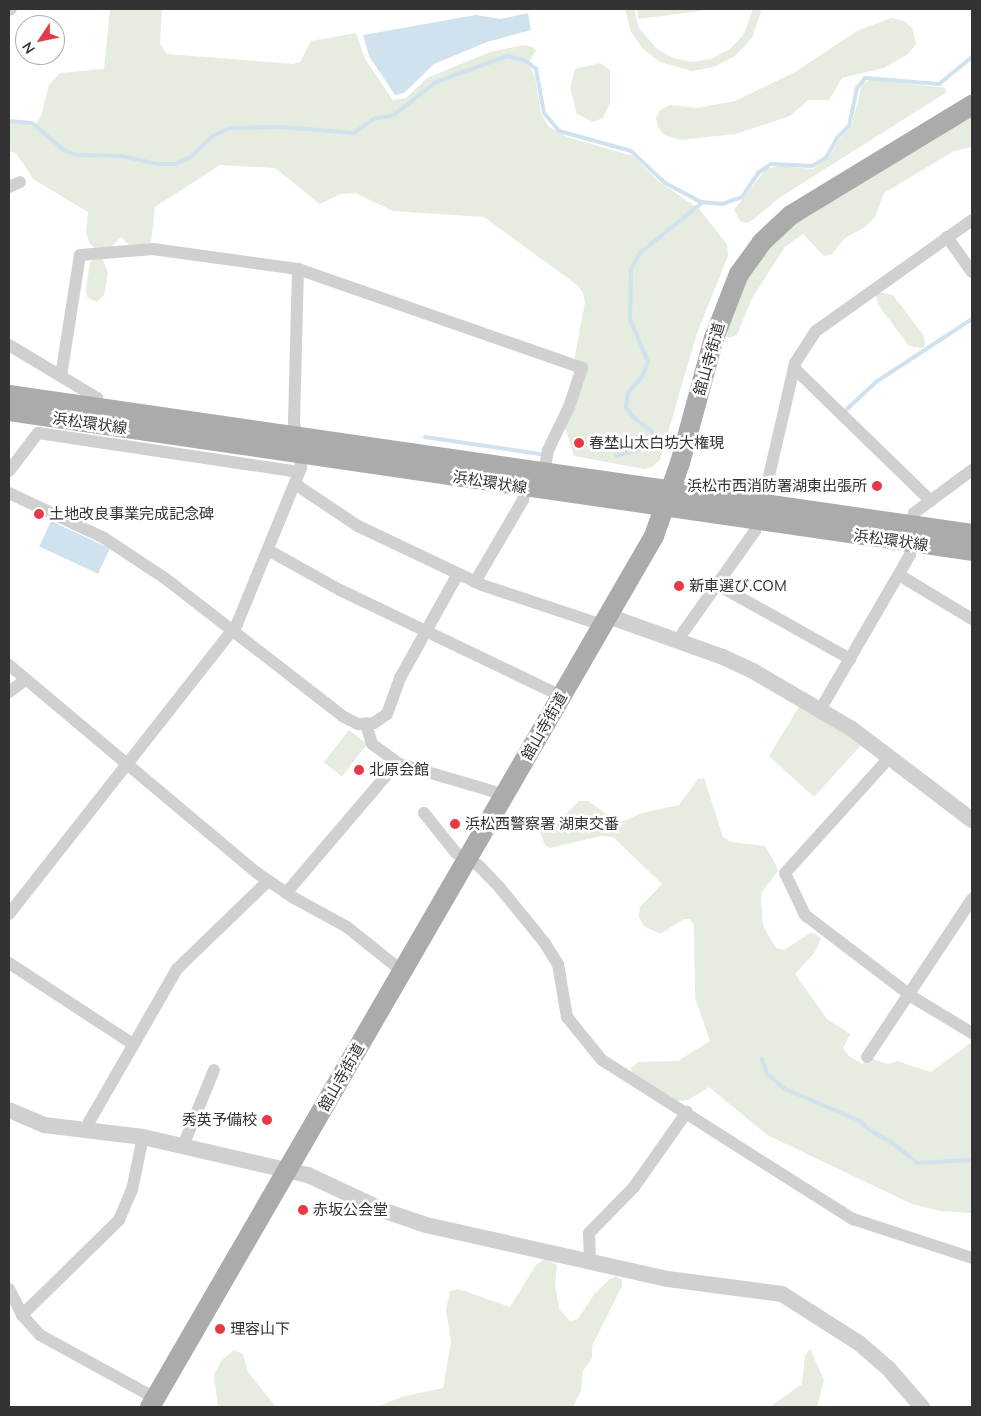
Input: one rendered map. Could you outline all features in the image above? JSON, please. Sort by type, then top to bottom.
[{"type":"main road","name":"舘山寺街道","points":[[152,1403],[654,536],[667,499],[722,315],[749,258],[791,215],[972,105]]},
{"type":"main road","name":"浜松環状線","points":[[9,395],[94,424]]},
{"type":"main road","name":"浜松環状線","points":[[9,412],[94,424],[297,461],[544,472],[756,521],[912,534],[972,534]]},
{"type":"main road","name":"浜松環状線","points":[[455,468],[525,488],[667,499],[763,502],[912,534],[972,551]]},
{"type":"street","points":[[763,502],[794,368],[816,331],[972,220]]},
{"type":"street","points":[[947,237],[972,272]]},
{"type":"street","points":[[61,376],[80,255],[153,249],[298,269],[582,368],[569,407],[548,450],[544,472]]},
{"type":"street","points":[[9,914],[231,631],[268,550],[297,461],[298,269]]},
{"type":"street","points":[[9,345],[98,398],[94,424],[38,433],[9,471]]},
{"type":"street","points":[[794,368],[931,501]]},
{"type":"street","points":[[297,461],[350,522],[475,582],[677,641],[738,663],[852,729],[972,820]]},
{"type":"street","points":[[820,710],[910,555],[914,513],[972,470]]},
{"type":"street","points":[[475,582],[523,500],[525,488]]},
{"type":"street","points":[[9,493],[104,538],[166,579],[344,717],[366,724],[387,714],[398,682],[458,574]]},
{"type":"street","points":[[677,641],[755,531],[756,521]]},
{"type":"street","points":[[268,550],[340,590],[561,696]]},
{"type":"street","points":[[899,575],[972,619]]},
{"type":"street","points":[[716,584],[850,659]]},
{"type":"street","points":[[9,665],[268,881],[347,927],[402,970]]},
{"type":"street","points":[[9,692],[26,679]]},
{"type":"street","points":[[366,724],[372,744],[398,763],[492,791],[503,797]]},
{"type":"street","points":[[889,758],[785,873],[805,914],[909,994],[972,1032]]},
{"type":"street","points":[[286,893],[398,763]]},
{"type":"street","points":[[424,813],[456,853],[479,866],[509,898],[552,952],[560,970],[568,1017],[595,1053],[609,1066],[687,1112],[853,1219],[972,1258]]},
{"type":"street","points":[[88,1130],[89,1122],[133,1044],[185,959],[268,881]]},
{"type":"street","points":[[867,1057],[972,899]]},
{"type":"street","points":[[9,963],[133,1044]]},
{"type":"street","points":[[183,1146],[214,1070]]},
{"type":"street","points":[[9,1110],[44,1125],[144,1137],[308,1175],[412,1221],[668,1279],[773,1291],[791,1298],[874,1355],[922,1407]]},
{"type":"street","points":[[590,1261],[589,1233],[634,1188],[687,1112]]},
{"type":"street","points":[[22,1315],[119,1220],[132,1190],[144,1137]]},
{"type":"street","points":[[9,1289],[22,1315],[47,1340],[152,1403]]},
{"type":"shaded area","points":[[110,9],[162,9],[160,44],[167,54],[293,64],[300,62],[311,41],[356,33],[365,59],[393,100],[406,98],[427,78],[490,52],[524,45],[533,47],[536,51],[528,63],[535,77],[541,114],[549,127],[567,137],[633,156],[658,181],[699,209],[727,244],[728,256],[697,333],[660,460],[652,467],[644,469],[574,456],[565,427],[573,409],[575,356],[585,302],[583,293],[577,285],[484,217],[393,211],[355,193],[340,194],[320,204],[275,168],[220,165],[155,207],[151,243],[130,246],[121,237],[111,247],[95,248],[90,244],[86,233],[88,212],[33,179],[16,153],[9,151],[9,123],[36,123],[41,116],[49,85],[60,73],[104,69]]},
{"type":"shaded area","points":[[625,9],[634,9],[639,28],[657,49],[673,58],[692,62],[711,59],[730,49],[744,34],[753,9],[762,9],[752,38],[735,56],[714,67],[692,71],[660,62],[643,49],[631,32]]},
{"type":"shaded area","points":[[637,9],[715,9],[638,19]]},
{"type":"shaded area","points":[[891,18],[904,21],[913,29],[916,44],[908,54],[884,68],[842,78],[829,100],[808,100],[790,116],[735,134],[680,140],[664,135],[658,127],[656,118],[660,110],[670,105],[696,108],[735,101],[795,72],[857,31]]},
{"type":"shaded area","points":[[600,63],[610,70],[610,103],[603,118],[593,122],[577,114],[570,88],[575,69]]},
{"type":"shaded area","points":[[871,79],[945,88],[947,92],[779,198],[754,219],[747,223],[740,221],[734,210],[766,169],[779,166],[813,169],[828,159],[839,140],[851,127],[862,84]]},
{"type":"shaded area","points":[[972,115],[972,147],[954,151],[884,193],[875,217],[865,227],[845,238],[832,254],[824,256],[803,234],[785,247],[751,300],[737,335],[728,338],[726,334],[746,278],[768,248],[796,222]]},
{"type":"shaded area","points":[[96,258],[103,260],[108,273],[104,295],[97,302],[87,297],[86,289],[90,262]]},
{"type":"shaded area","points":[[880,292],[893,295],[924,336],[925,345],[922,348],[909,346],[879,306],[876,296]]},
{"type":"shaded area","points":[[800,705],[862,744],[814,797],[769,756]]},
{"type":"shaded area","points":[[349,730],[367,744],[342,776],[324,762]]},
{"type":"shaded area","points":[[704,778],[723,837],[731,842],[765,846],[776,865],[778,871],[762,892],[761,899],[763,926],[776,948],[784,950],[812,932],[821,938],[815,952],[795,974],[827,1019],[850,1034],[843,1048],[849,1056],[862,1064],[873,1059],[888,1064],[897,1061],[931,1072],[972,1042],[972,1213],[940,1211],[912,1204],[767,1135],[709,1087],[688,1100],[677,1101],[632,1072],[631,1068],[638,1062],[678,1061],[710,1041],[695,998],[694,925],[690,919],[684,919],[660,934],[644,926],[639,917],[640,907],[662,884],[613,837],[601,836],[550,848],[545,845],[540,832],[543,827],[558,822],[579,801],[588,801],[619,823],[642,813],[679,805],[698,779]]},
{"type":"shaded area","points":[[545,1259],[557,1265],[555,1284],[559,1309],[570,1321],[578,1319],[595,1293],[610,1279],[616,1276],[622,1280],[622,1286],[592,1346],[592,1358],[583,1371],[581,1391],[573,1407],[375,1407],[405,1396],[443,1388],[451,1342],[446,1310],[450,1291],[459,1289],[510,1307],[536,1265]]},
{"type":"shaded area","points":[[810,1349],[824,1380],[817,1407],[770,1407],[802,1384],[805,1355]]},
{"type":"shaded area","points":[[234,1350],[243,1354],[248,1372],[276,1407],[218,1407],[214,1375],[221,1361]]},
{"type":"water","points":[[528,13],[531,30],[487,42],[434,64],[404,93],[395,95],[369,56],[363,35],[476,15],[501,19]]},
{"type":"water","points":[[51,521],[110,548],[98,574],[39,546]]},
{"type":"waterway","points":[[9,121],[32,123],[64,150],[77,155],[122,156],[157,164],[175,164],[191,157],[213,136],[230,128],[282,127],[354,133],[374,119],[394,115],[436,82],[507,56],[525,60],[536,69],[544,113],[559,131],[631,151],[665,183],[701,202],[722,204],[742,197],[758,173],[771,164],[812,166],[826,158],[837,138],[849,126],[857,88],[865,78],[939,84],[972,57]]},
{"type":"waterway","points":[[616,456],[645,448],[653,437],[652,431],[635,419],[626,407],[628,393],[643,375],[648,362],[630,319],[631,268],[641,252],[703,202]]},
{"type":"waterway","points":[[846,410],[876,382],[972,319]]},
{"type":"waterway","points":[[425,437],[540,454]]},
{"type":"waterway","points":[[762,1059],[767,1074],[785,1089],[860,1121],[868,1129],[890,1141],[917,1163],[972,1160]]},
{"type":"place","name":"春埜山太白坊大権現","points":[[579,443]]},
{"type":"place","name":"浜松市西消防署湖東出張所","points":[[877,486]]},
{"type":"place","name":"土地改良事業完成記念碑","points":[[39,514]]},
{"type":"place","name":"新車選び.COM","points":[[679,586]]},
{"type":"place","name":"北原会館","points":[[359,770]]},
{"type":"place","name":"浜松西警察署 湖東交番","points":[[455,824]]},
{"type":"place","name":"秀英予備校","points":[[267,1120]]},
{"type":"place","name":"赤坂公会堂","points":[[303,1210]]},
{"type":"place","name":"理容山下","points":[[220,1329]]}]
